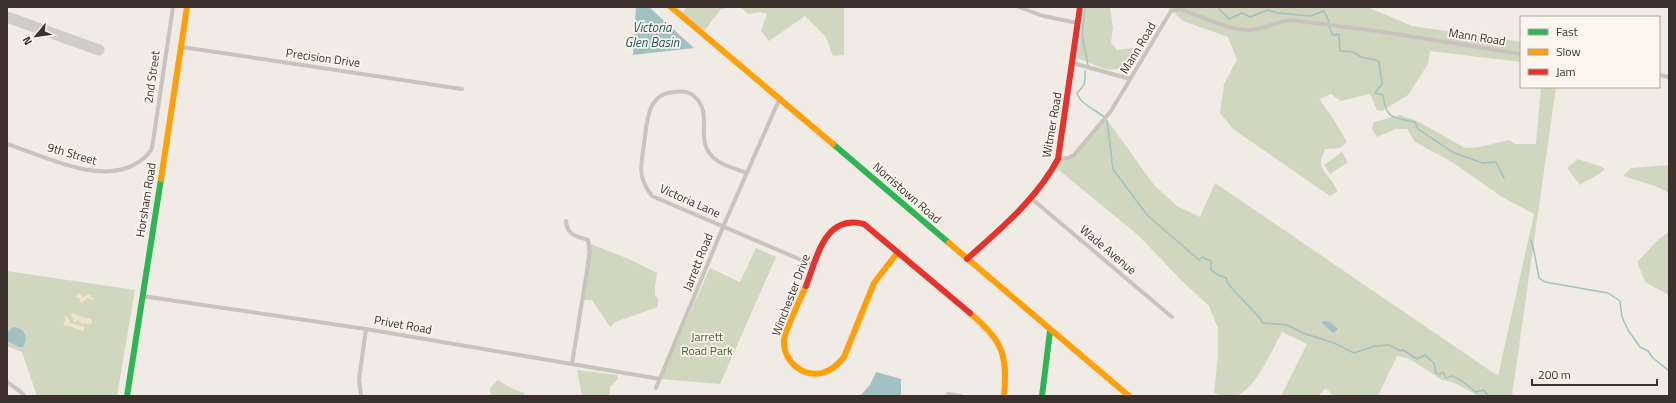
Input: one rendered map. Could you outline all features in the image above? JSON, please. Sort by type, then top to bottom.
[{"type":"main road","name":"Horsham Road","points":[[127,396],[187,7]]},
{"type":"main road","name":"Norristown Road","points":[[671,7],[779,100],[892,194],[1050,331],[1129,396]]},
{"type":"main road","name":"Witmer Road","points":[[966,259],[1032,199],[1047,180],[1058,159],[1080,7]]},
{"type":"main road","name":"Winchester Drive","points":[[898,252],[874,283],[844,357],[839,364],[829,371],[816,374],[801,371],[795,367],[787,357],[784,339],[813,265],[828,232],[839,225],[852,222],[864,224],[898,252],[986,327],[994,335],[1002,348],[1006,363],[1004,396]]},
{"type":"main road","points":[[1042,396],[1050,331]]},
{"type":"street","name":"2nd Street","points":[[151,150],[173,7]]},
{"type":"street","points":[[1019,7],[1044,16],[1078,23]]},
{"type":"street","name":"Mann Road","points":[[1058,159],[1068,158],[1081,148],[1110,112],[1171,11],[1175,9],[1180,9],[1237,29],[1253,30],[1277,22],[1291,20],[1376,31],[1520,54]]},
{"type":"street","name":"Precision Drive","points":[[182,47],[462,88]]},
{"type":"street","points":[[1073,63],[1130,79]]},
{"type":"street","name":"Victoria Lane","points":[[746,173],[717,160],[710,154],[704,141],[705,116],[702,107],[694,97],[684,92],[672,92],[662,95],[653,104],[648,115],[640,174],[646,188],[656,199],[813,265]]},
{"type":"street","name":"Jarrett Road","points":[[656,388],[746,173],[779,100]]},
{"type":"street","name":"9th Street","points":[[7,144],[78,168],[98,172],[131,167],[151,150]]},
{"type":"street","name":"Wade Avenue","points":[[1032,199],[1172,318]]},
{"type":"street","points":[[566,221],[566,227],[570,233],[588,240],[590,252],[572,364]]},
{"type":"street","name":"Privet Road","points":[[142,296],[366,329],[660,379]]},
{"type":"street","points":[[361,396],[359,379],[366,329]]},
{"type":"street","points":[[7,382],[24,396]]},
{"type":"street","points":[[948,394],[961,396]]},
{"type":"green space","points":[[687,7],[731,7],[721,9],[702,34],[680,15]]},
{"type":"green space","points":[[740,7],[844,7],[844,55],[833,56],[826,37],[805,16],[769,41],[761,31],[767,14],[761,12],[749,14]]},
{"type":"green space","points":[[1085,7],[1110,7],[1113,28],[1111,43],[1117,50],[1141,47],[1125,64],[1119,68],[1112,70],[1106,69],[1077,58]]},
{"type":"green space","points":[[1168,7],[1367,7],[1412,26],[1520,42],[1520,62],[1430,51],[1428,64],[1408,95],[1382,111],[1377,110],[1370,94],[1341,101],[1331,94],[1319,99],[1333,118],[1347,142],[1340,148],[1325,149],[1321,158],[1323,170],[1334,184],[1337,192],[1330,196],[1233,129],[1220,113],[1224,84],[1237,60],[1228,37],[1183,21]]},
{"type":"green space","points":[[1541,88],[1556,88],[1512,396],[1478,396],[1455,383],[1442,380],[1408,358],[1397,356],[1378,396],[1333,396],[1326,388],[1318,396],[1281,396],[1307,344],[1282,332],[1263,368],[1250,386],[1243,392],[1231,397],[1214,393],[1218,356],[1218,328],[1209,306],[1182,281],[1138,235],[1060,171],[1053,167],[1058,159],[1074,155],[1105,117],[1154,185],[1177,206],[1200,217],[1215,183],[1498,376],[1534,214],[1502,197],[1452,162],[1415,142],[1407,129],[1396,129],[1377,137],[1372,129],[1374,122],[1400,115],[1419,122],[1465,148],[1479,147],[1509,140],[1515,144],[1536,144]]},
{"type":"green space","points":[[1342,152],[1348,162],[1330,174],[1324,165]]},
{"type":"green space","points":[[1578,159],[1605,169],[1580,185],[1567,168]]},
{"type":"green space","points":[[1669,165],[1669,193],[1655,186],[1623,176],[1631,168]]},
{"type":"green space","points":[[1669,232],[1669,295],[1645,282],[1637,262],[1659,239]]},
{"type":"green space","points":[[588,243],[629,259],[657,273],[655,295],[658,298],[658,307],[615,322],[610,327],[592,300],[582,300]]},
{"type":"green space","name":"Jarrett Road Park","points":[[756,248],[776,257],[720,384],[660,379],[710,268],[740,282]]},
{"type":"green space","points":[[7,271],[135,290],[117,396],[37,396],[22,352],[7,346]]},
{"type":"green space","points":[[577,370],[617,375],[618,379],[610,387],[609,396],[582,396]]},
{"type":"green space","points":[[498,380],[511,388],[524,393],[525,396],[491,396],[490,388]]},
{"type":"sand","points":[[80,293],[82,297],[89,294],[94,299],[92,300],[88,298],[81,303],[79,298],[75,297]]},
{"type":"sand","points":[[73,313],[85,318],[90,318],[92,323],[89,325],[85,323],[82,325],[78,319],[74,322],[71,315]]},
{"type":"sand","points":[[67,316],[70,323],[84,327],[84,330],[82,331],[67,325],[63,325],[66,320],[64,317]]},
{"type":"water","name":"Victoria Glen Basin","points":[[636,7],[649,7],[694,48],[633,55]]},
{"type":"water","points":[[1323,321],[1330,322],[1338,329],[1333,333],[1322,323]]},
{"type":"water","points":[[13,327],[17,327],[24,333],[26,340],[23,347],[19,347],[7,341],[7,333]]},
{"type":"water","points":[[876,372],[901,379],[901,396],[860,396],[870,385]]},
{"type":"waterway","points":[[1085,7],[1082,35],[1088,65]]},
{"type":"waterway","points":[[1219,7],[1229,19],[1242,13],[1250,17],[1268,10],[1278,13],[1310,16],[1324,11],[1329,22]]},
{"type":"waterway","points":[[1329,27],[1333,35],[1339,34],[1340,51],[1353,52],[1361,57],[1379,62],[1382,84],[1375,93],[1383,95],[1386,109],[1392,116],[1415,122],[1418,129],[1454,153],[1483,163],[1496,162],[1504,178]]},
{"type":"waterway","points":[[1085,71],[1084,83],[1077,93],[1085,104],[1104,117]]},
{"type":"waterway","points":[[1107,121],[1113,169],[1147,215],[1199,260],[1202,257],[1211,261],[1211,270],[1226,278],[1228,284],[1263,323],[1287,325],[1303,333],[1334,343],[1354,353],[1375,346],[1389,345],[1401,351],[1403,350],[1417,359],[1425,355],[1434,363],[1436,373],[1439,375],[1443,372],[1446,378],[1452,376],[1475,392],[1484,390],[1488,396]]},
{"type":"waterway","points":[[1531,240],[1539,278],[1545,282],[1608,293],[1620,301],[1622,317],[1628,330],[1640,347],[1648,351],[1652,357],[1669,371]]},
{"type":"taxiway","points":[[7,17],[99,50]]},
{"type":"traffic: fast","points":[[833,144],[949,243]]},
{"type":"traffic: fast","points":[[127,396],[161,179]]},
{"type":"traffic: fast","points":[[1042,396],[1050,331]]},
{"type":"traffic: slow","points":[[161,179],[187,7]]},
{"type":"traffic: slow","points":[[671,7],[833,144]]},
{"type":"traffic: slow","points":[[949,243],[1129,396]]},
{"type":"traffic: slow","points":[[806,286],[787,329],[784,340],[787,355],[791,362],[803,371],[817,374],[831,370],[844,357],[874,283],[898,252]]},
{"type":"traffic: slow","points":[[970,313],[996,340],[1000,349],[1005,369],[1004,396]]},
{"type":"traffic: jam","points":[[967,259],[1005,225],[1029,200],[1049,174],[1058,159],[1080,7]]},
{"type":"traffic: jam","points":[[806,286],[819,251],[831,232],[840,226],[850,223],[864,224],[970,313]]}]
